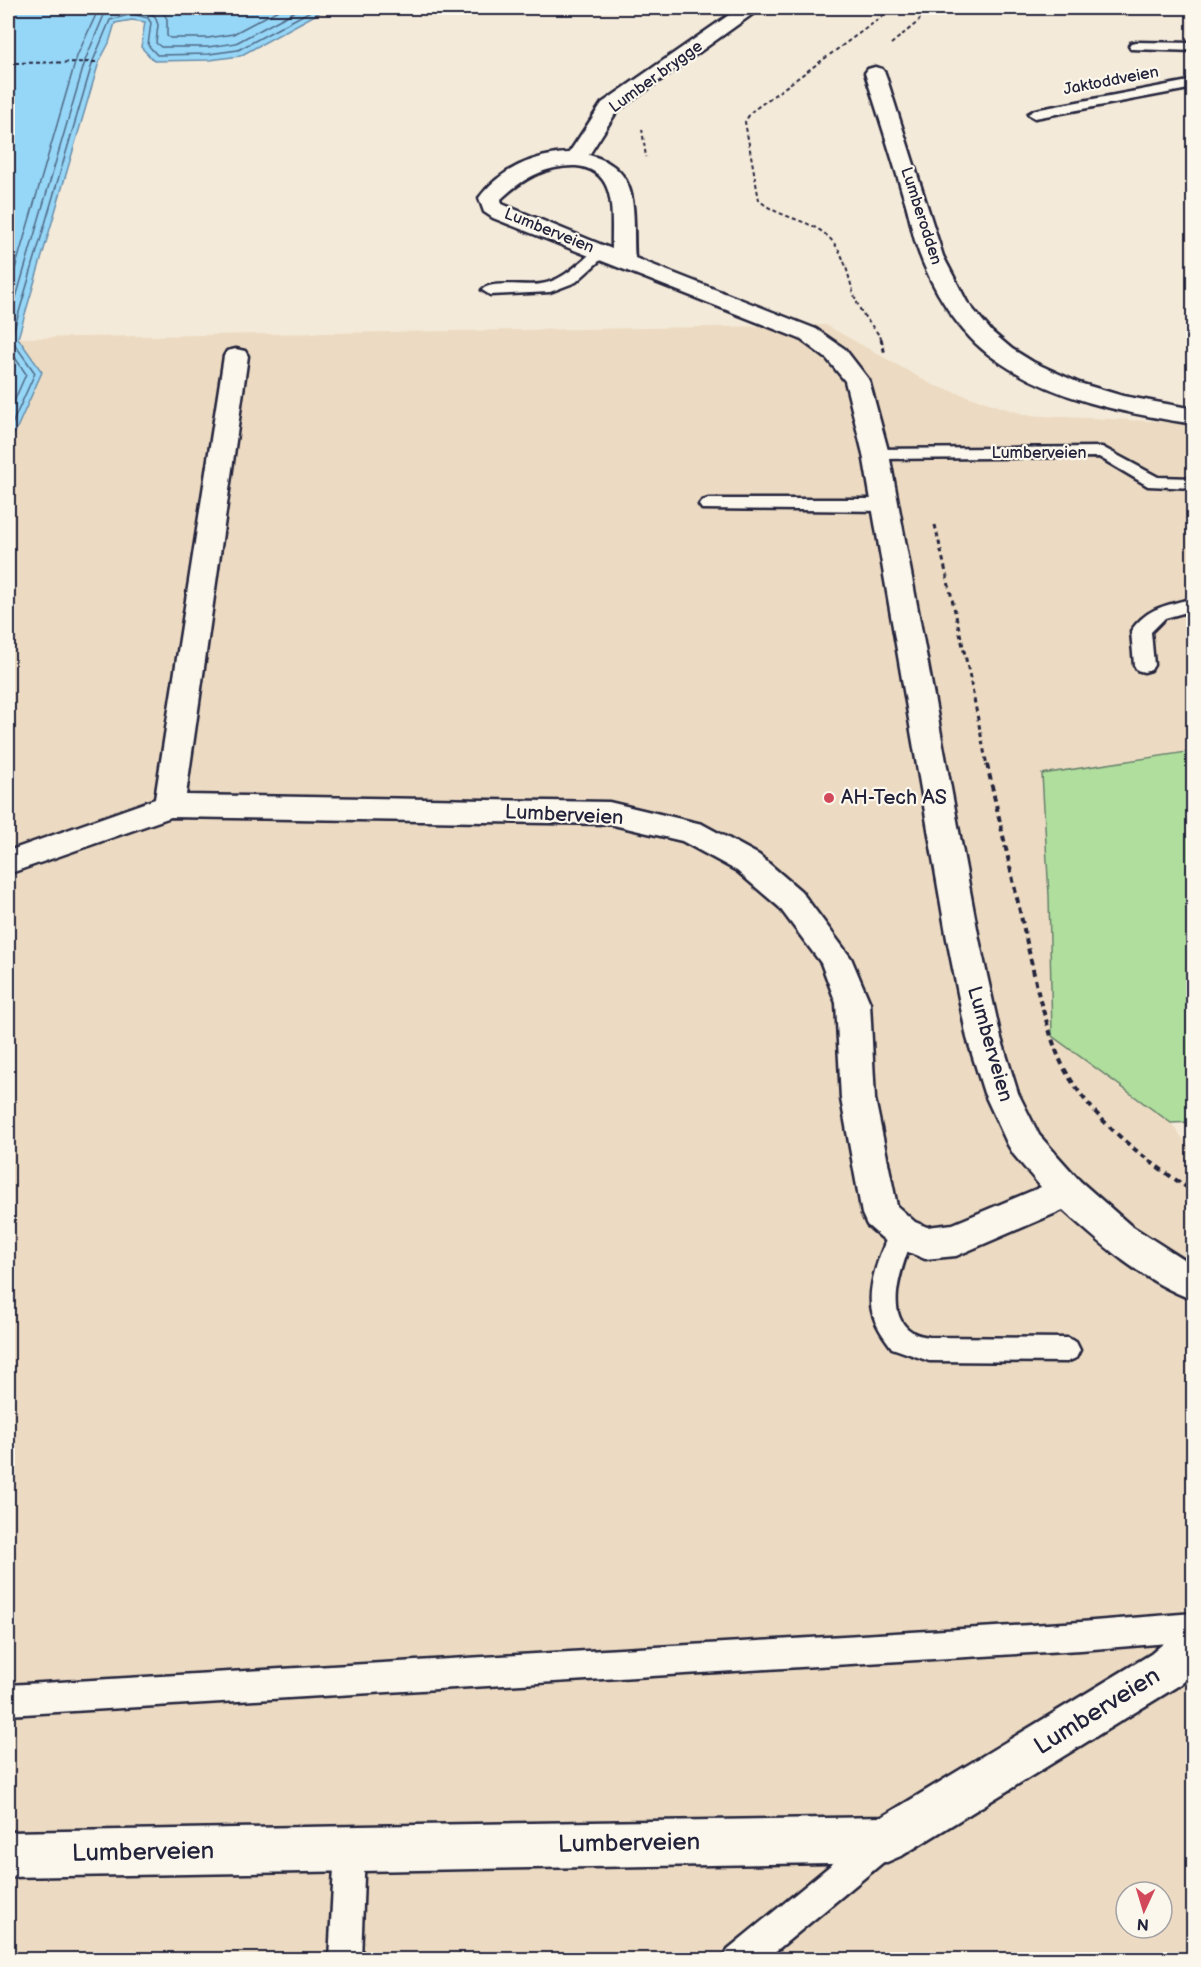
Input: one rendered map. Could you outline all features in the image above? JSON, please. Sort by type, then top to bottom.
[{"type":"street","name":"Lumber brygge","points":[[575,160],[609,107],[751,8]]},
{"type":"street","name":"Lumberodden","points":[[875,73],[922,219],[924,233],[942,279],[954,302],[985,338],[1010,359],[1069,387],[1124,405],[1194,417]]},
{"type":"street","name":"Lumberveien","points":[[612,257],[618,191],[613,176],[597,165],[575,160],[548,162],[528,168],[490,198],[492,207],[501,213],[612,257],[777,320],[808,334],[836,354],[857,380],[876,454],[944,841],[984,1038],[1001,1093],[1026,1145],[1067,1192],[1117,1236],[1177,1276],[1194,1284]]},
{"type":"street","points":[[8,863],[169,806],[236,356]]},
{"type":"street","name":"Lumberveien","points":[[169,806],[609,813],[691,832],[748,863],[790,899],[835,958],[853,1003],[858,1099],[880,1214],[902,1233],[925,1243],[956,1240],[1067,1192]]},
{"type":"street","name":"Lumberveien","points":[[8,1855],[887,1839],[1166,1669],[1194,1645]]},
{"type":"lane","name":"Jaktoddveien","points":[[1136,46],[1194,47]]},
{"type":"lane","name":"Jaktoddveien","points":[[1035,114],[1194,84]]},
{"type":"lane","points":[[490,290],[544,289],[570,279],[612,257]]},
{"type":"lane","name":"Lumberveien","points":[[876,454],[1102,452],[1154,483],[1194,483]]},
{"type":"lane","points":[[708,505],[885,505]]},
{"type":"lane","points":[[1144,665],[1142,631],[1158,614],[1194,604]]},
{"type":"lane","points":[[902,1233],[888,1276],[883,1305],[888,1319],[901,1340],[929,1349],[1067,1350]]},
{"type":"lane","points":[[8,1700],[1081,1636],[1194,1627]]},
{"type":"lane","points":[[739,1959],[887,1839]]},
{"type":"lane","points":[[345,1959],[350,1848]]},
{"type":"path","points":[[885,358],[885,343],[862,313],[853,292],[843,252],[822,231],[779,216],[767,209],[759,200],[746,122],[751,112],[894,8]]},
{"type":"path","points":[[875,73],[885,67],[881,53],[919,21],[923,8]]},
{"type":"path","points":[[8,63],[99,62]]},
{"type":"path","points":[[1167,1175],[1194,1192]]},
{"type":"shaded area","points":[[826,325],[933,385],[1026,415],[1193,423],[1193,751],[1042,775],[1049,896],[1052,1036],[1171,1123],[1193,1152],[1193,1959],[8,1960],[8,448],[42,372],[18,338]]},
{"type":"green space","points":[[1193,751],[1193,1122],[1171,1123],[1052,1036],[1049,896],[1042,774]]},
{"type":"water","points":[[8,8],[324,8],[324,10],[240,56],[210,60],[154,61],[141,47],[145,22],[132,20],[115,23],[109,43],[99,62],[18,338],[42,372],[8,448]]},
{"type":"place","name":"AH-Tech AS","points":[[829,798]]}]
